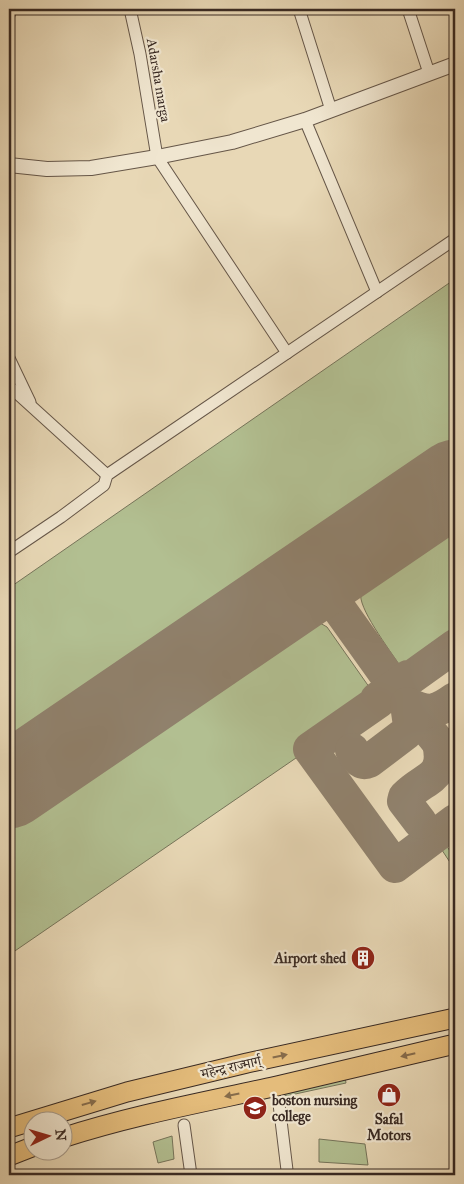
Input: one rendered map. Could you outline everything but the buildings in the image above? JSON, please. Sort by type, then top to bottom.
[{"type":"highway","name":"महेन्द्र राज्मार्ग्","points":[[9,1128],[91,1102],[173,1081],[455,1018]]},
{"type":"highway","name":"महेन्द्र राज्मार्ग्","points":[[72,1135],[179,1106],[276,1086],[455,1044]]},
{"type":"highway","points":[[9,1156],[22,1151]]},
{"type":"street","points":[[9,15],[10,9]]},
{"type":"street","name":"Adarsha marga","points":[[130,9],[140,54],[157,157]]},
{"type":"street","points":[[299,9],[331,110]]},
{"type":"street","points":[[408,9],[429,73]]},
{"type":"street","points":[[9,165],[47,169],[91,168],[232,142],[305,120],[455,64]]},
{"type":"street","points":[[305,120],[377,292]]},
{"type":"street","points":[[157,157],[287,353]]},
{"type":"street","points":[[9,552],[104,485],[107,476],[455,238]]},
{"type":"street","points":[[9,358],[32,406]]},
{"type":"street","points":[[9,386],[107,476]]},
{"type":"street","points":[[279,1104],[287,1170]]},
{"type":"street","points":[[184,1125],[192,1175]]},
{"type":"green space","points":[[455,279],[455,440],[9,746],[9,588]]},
{"type":"green space","points":[[455,508],[455,646],[409,679],[368,617],[361,599],[362,585],[374,564]]},
{"type":"green space","points":[[302,619],[320,623],[327,627],[379,701],[9,955],[9,813],[286,624],[293,620]]},
{"type":"green space","points":[[443,840],[455,859],[455,870],[438,844]]},
{"type":"green space","points":[[345,1077],[346,1083],[286,1096],[282,1093]]},
{"type":"green space","points":[[172,1136],[174,1159],[158,1163],[153,1142]]},
{"type":"green space","points":[[319,1139],[365,1144],[368,1165],[319,1162]]},
{"type":"taxiway","points":[[337,606],[333,589],[334,576],[337,569],[354,551]]},
{"type":"taxiway","points":[[286,597],[300,593],[313,593],[325,597],[337,606],[407,704],[439,743],[455,751]]},
{"type":"taxiway","points":[[455,646],[377,699],[379,701],[310,749],[395,866],[455,821]]},
{"type":"taxiway","points":[[352,750],[361,761],[369,761],[406,733],[410,726],[407,704],[427,711],[442,707],[455,699]]},
{"type":"taxiway","points":[[420,822],[404,801],[405,797],[437,771],[441,755],[439,743]]},
{"type":"runway","points":[[9,786],[455,482]]},
{"type":"place","name":"Airport shed","points":[[363,958]]},
{"type":"place","name":"Safal Motors","points":[[389,1095]]},
{"type":"place","name":"boston nursing college","points":[[255,1108]]}]
